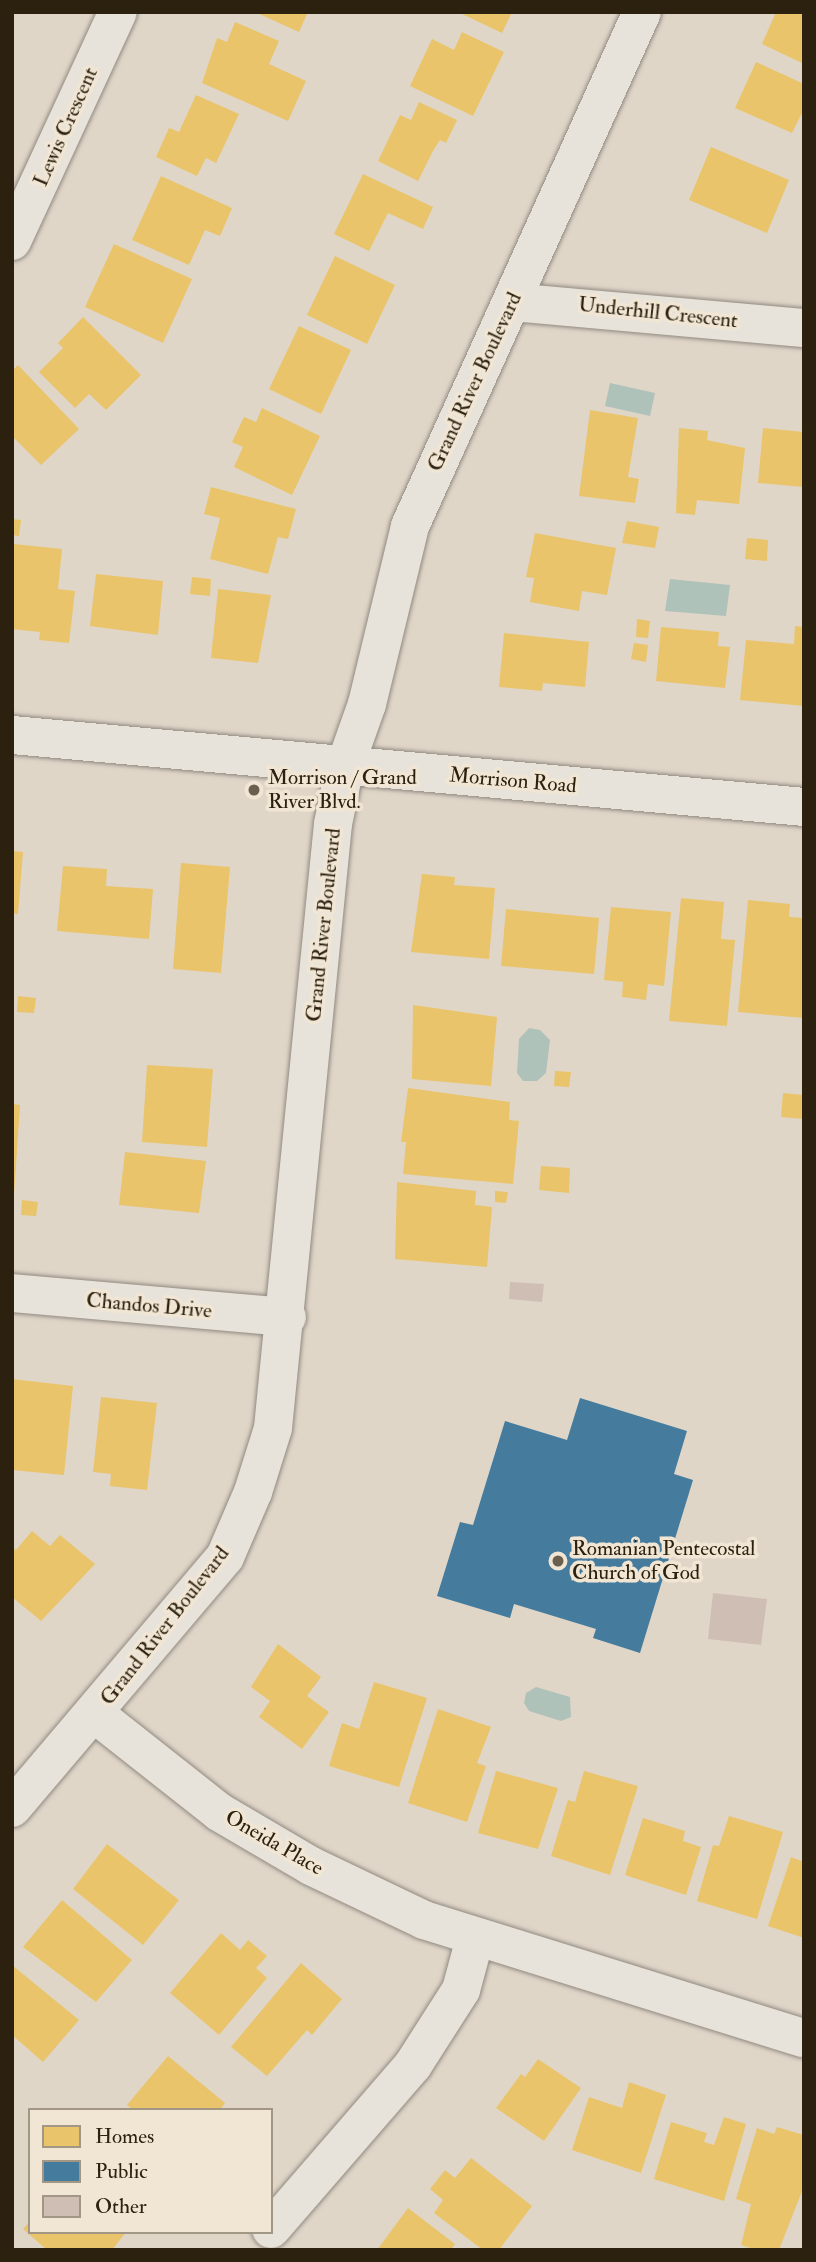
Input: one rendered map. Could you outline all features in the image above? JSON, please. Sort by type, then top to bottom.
[{"type":"street","name":"Lewis Crescent","points":[[12,241],[118,12]]},
{"type":"street","name":"Grand River Boulevard","points":[[12,1808],[95,1714],[225,1557],[253,1492],[273,1428],[287,1317],[333,824],[345,766],[367,704],[410,526],[642,12]]},
{"type":"street","name":"Underhill Crescent","points":[[512,302],[804,328]]},
{"type":"street","name":"Morrison Road","points":[[12,735],[804,807]]},
{"type":"street","name":"Chandos Drive","points":[[12,1293],[287,1317]]},
{"type":"street","name":"Oneida Place","points":[[95,1714],[219,1812],[311,1866],[424,1920],[804,2038]]},
{"type":"street","points":[[273,2228],[413,2065],[461,1990],[475,1938]]},
{"type":"street","points":[[254,2250],[267,2234]]},
{"type":"shaded area","points":[[610,383],[655,393],[650,416],[605,406]]},
{"type":"shaded area","points":[[670,579],[730,585],[726,616],[665,611]]},
{"type":"shaded area","points":[[529,1028],[540,1030],[550,1040],[546,1073],[537,1081],[523,1081],[517,1073],[519,1039]]},
{"type":"shaded area","points":[[536,1687],[570,1697],[571,1717],[561,1721],[529,1711],[524,1703],[526,1693]]},
{"type":"building: Homes","points":[[255,12],[308,12],[299,32]]},
{"type":"building: Homes","points":[[458,12],[512,12],[502,33]]},
{"type":"building: Homes","points":[[776,12],[804,12],[804,64],[762,44]]},
{"type":"building: Homes","points":[[235,22],[279,41],[269,64],[306,81],[288,121],[202,83],[217,38],[227,42]]},
{"type":"building: Homes","points":[[462,32],[504,52],[473,116],[410,86],[432,39],[454,50]]},
{"type":"building: Homes","points":[[756,62],[804,84],[804,109],[792,133],[735,108]]},
{"type":"building: Homes","points":[[196,95],[239,114],[216,163],[206,158],[197,176],[156,157],[169,128],[179,132]]},
{"type":"building: Homes","points":[[419,102],[457,120],[446,143],[440,140],[418,181],[378,161],[400,115],[411,120]]},
{"type":"building: Homes","points":[[711,147],[789,180],[767,233],[689,200]]},
{"type":"building: Homes","points":[[363,174],[433,207],[423,229],[388,213],[369,251],[334,234]]},
{"type":"building: Homes","points":[[161,176],[232,208],[220,236],[205,230],[189,265],[132,240]]},
{"type":"building: Homes","points":[[114,244],[192,279],[163,343],[85,307]]},
{"type":"building: Homes","points":[[335,256],[395,285],[367,344],[307,315]]},
{"type":"building: Homes","points":[[83,317],[141,375],[106,410],[89,394],[75,408],[39,372],[63,348],[58,343]]},
{"type":"building: Homes","points":[[299,326],[351,350],[321,414],[269,389]]},
{"type":"building: Homes","points":[[18,365],[79,429],[41,465],[12,436],[12,371]]},
{"type":"building: Homes","points":[[262,408],[320,436],[292,495],[234,467],[243,447],[232,442],[244,417],[256,422]]},
{"type":"building: Homes","points":[[590,410],[638,418],[628,477],[639,479],[635,503],[579,496]]},
{"type":"building: Homes","points":[[679,428],[708,431],[707,440],[745,448],[739,504],[697,500],[695,515],[676,513]]},
{"type":"building: Homes","points":[[763,428],[804,432],[804,487],[758,483]]},
{"type":"building: Homes","points":[[211,487],[296,509],[288,539],[278,537],[268,574],[210,559],[220,518],[204,514]]},
{"type":"building: Homes","points":[[12,519],[21,520],[19,536],[12,535]]},
{"type":"building: Homes","points":[[627,521],[659,527],[655,548],[622,543]]},
{"type":"building: Homes","points":[[535,533],[616,548],[607,595],[582,591],[579,611],[530,602],[534,578],[526,577]]},
{"type":"building: Homes","points":[[747,538],[768,540],[767,561],[745,559]]},
{"type":"building: Homes","points":[[14,544],[62,549],[58,589],[75,591],[69,643],[39,640],[40,632],[12,629]]},
{"type":"building: Homes","points":[[96,574],[163,581],[158,635],[90,626]]},
{"type":"building: Homes","points":[[192,577],[211,579],[210,596],[190,594]]},
{"type":"building: Homes","points":[[218,589],[271,595],[258,663],[211,658]]},
{"type":"building: Homes","points":[[637,619],[650,621],[648,638],[636,637]]},
{"type":"building: Homes","points":[[795,626],[804,627],[804,706],[740,700],[746,640],[794,644]]},
{"type":"building: Homes","points":[[661,627],[719,632],[718,646],[730,647],[725,688],[656,681]]},
{"type":"building: Homes","points":[[504,633],[589,642],[585,687],[543,683],[542,691],[499,687]]},
{"type":"building: Homes","points":[[634,643],[648,645],[646,662],[631,659]]},
{"type":"building: Homes","points":[[12,851],[23,852],[18,914],[12,913]]},
{"type":"building: Homes","points":[[181,863],[230,867],[221,973],[173,969]]},
{"type":"building: Homes","points":[[63,866],[107,869],[106,886],[153,889],[149,939],[57,931]]},
{"type":"building: Homes","points":[[422,874],[455,877],[454,885],[495,888],[489,959],[411,952]]},
{"type":"building: Homes","points":[[681,898],[724,902],[721,939],[735,940],[727,1026],[669,1021]]},
{"type":"building: Homes","points":[[748,900],[790,904],[789,917],[804,918],[804,1018],[738,1012]]},
{"type":"building: Homes","points":[[611,907],[671,912],[664,986],[648,984],[646,1000],[622,997],[623,982],[604,980]]},
{"type":"building: Homes","points":[[506,909],[599,918],[594,974],[501,966]]},
{"type":"building: Homes","points":[[18,996],[36,998],[34,1013],[17,1012]]},
{"type":"building: Homes","points":[[413,1005],[497,1017],[491,1086],[412,1079]]},
{"type":"building: Homes","points":[[147,1065],[213,1069],[207,1147],[142,1142]]},
{"type":"building: Homes","points":[[555,1071],[571,1072],[569,1087],[554,1086]]},
{"type":"building: Homes","points":[[408,1088],[510,1102],[509,1120],[519,1121],[513,1184],[403,1174],[406,1142],[401,1142]]},
{"type":"building: Homes","points":[[783,1093],[804,1095],[804,1119],[781,1117]]},
{"type":"building: Homes","points":[[12,1104],[20,1105],[14,1195],[12,1195]]},
{"type":"building: Homes","points":[[125,1152],[206,1161],[199,1213],[119,1205]]},
{"type":"building: Homes","points":[[541,1166],[570,1168],[569,1193],[539,1190]]},
{"type":"building: Homes","points":[[397,1182],[476,1191],[475,1205],[492,1207],[487,1267],[395,1259]]},
{"type":"building: Homes","points":[[495,1191],[508,1192],[506,1203],[495,1202]]},
{"type":"building: Homes","points":[[22,1200],[38,1202],[36,1216],[21,1215]]},
{"type":"building: Homes","points":[[12,1379],[73,1386],[64,1475],[12,1470]]},
{"type":"building: Homes","points":[[101,1397],[157,1403],[147,1490],[110,1486],[111,1474],[93,1472]]},
{"type":"building: Homes","points":[[32,1531],[50,1546],[60,1535],[95,1564],[41,1621],[12,1597],[12,1548],[16,1550]]},
{"type":"building: Homes","points":[[278,1644],[321,1677],[307,1696],[329,1712],[302,1749],[259,1717],[270,1701],[251,1687]]},
{"type":"building: Homes","points":[[374,1682],[427,1698],[399,1787],[329,1766],[342,1723],[359,1729]]},
{"type":"building: Homes","points":[[438,1709],[491,1727],[477,1763],[486,1766],[467,1822],[408,1803]]},
{"type":"building: Homes","points":[[496,1771],[558,1788],[538,1849],[478,1833]]},
{"type":"building: Homes","points":[[584,1771],[638,1786],[610,1875],[551,1856],[568,1800],[575,1802]]},
{"type":"building: Homes","points":[[729,1816],[783,1832],[757,1919],[697,1901],[713,1845],[719,1846]]},
{"type":"building: Homes","points":[[643,1818],[685,1831],[683,1841],[701,1847],[686,1895],[625,1875]]},
{"type":"building: Homes","points":[[107,1844],[179,1900],[143,1945],[73,1889]]},
{"type":"building: Homes","points":[[791,1857],[804,1862],[804,1938],[768,1926]]},
{"type":"building: Homes","points":[[62,1900],[132,1960],[96,2002],[23,1947]]},
{"type":"building: Homes","points":[[221,1933],[240,1950],[248,1940],[267,1956],[256,1968],[267,1978],[219,2035],[170,1993]]},
{"type":"building: Homes","points":[[301,1963],[342,1999],[312,2035],[307,2030],[267,2076],[231,2047]]},
{"type":"building: Homes","points":[[12,1965],[79,2020],[43,2062],[12,2035]]},
{"type":"building: Homes","points":[[168,2056],[225,2103],[221,2108],[131,2108],[127,2105]]},
{"type":"building: Homes","points":[[538,2059],[581,2088],[544,2141],[496,2108],[521,2074],[525,2077]]},
{"type":"building: Homes","points":[[629,2082],[666,2095],[641,2173],[572,2150],[589,2097],[622,2108]]},
{"type":"building: Homes","points":[[724,2117],[746,2124],[724,2201],[654,2179],[671,2122],[707,2133],[704,2142],[714,2145]]},
{"type":"building: Homes","points":[[777,2127],[804,2135],[804,2186],[779,2250],[756,2250],[741,2245],[751,2204],[736,2199],[757,2128],[774,2134]]},
{"type":"building: Homes","points":[[471,2158],[532,2206],[499,2250],[483,2250],[434,2213],[443,2200],[430,2189],[445,2170],[455,2178]]},
{"type":"building: Homes","points":[[408,2208],[455,2244],[451,2250],[377,2250]]},
{"type":"building: Homes","points":[[29,2234],[124,2234],[112,2250],[47,2250]]},
{"type":"building: Public","name":"Romanian Pentecostal Church of God","points":[[580,1398],[687,1431],[674,1474],[693,1480],[640,1653],[593,1638],[596,1629],[514,1604],[510,1618],[437,1596],[460,1522],[473,1525],[505,1421],[567,1440]]},
{"type":"building: Other","points":[[510,1282],[544,1284],[542,1302],[509,1299]]},
{"type":"building: Other","points":[[713,1593],[767,1599],[761,1645],[708,1639]]},
{"type":"place","name":"Morrison / Grand River Blvd.","points":[[254,790]]},
{"type":"place","name":"Romanian Pentecostal Church of God","points":[[558,1561]]}]
